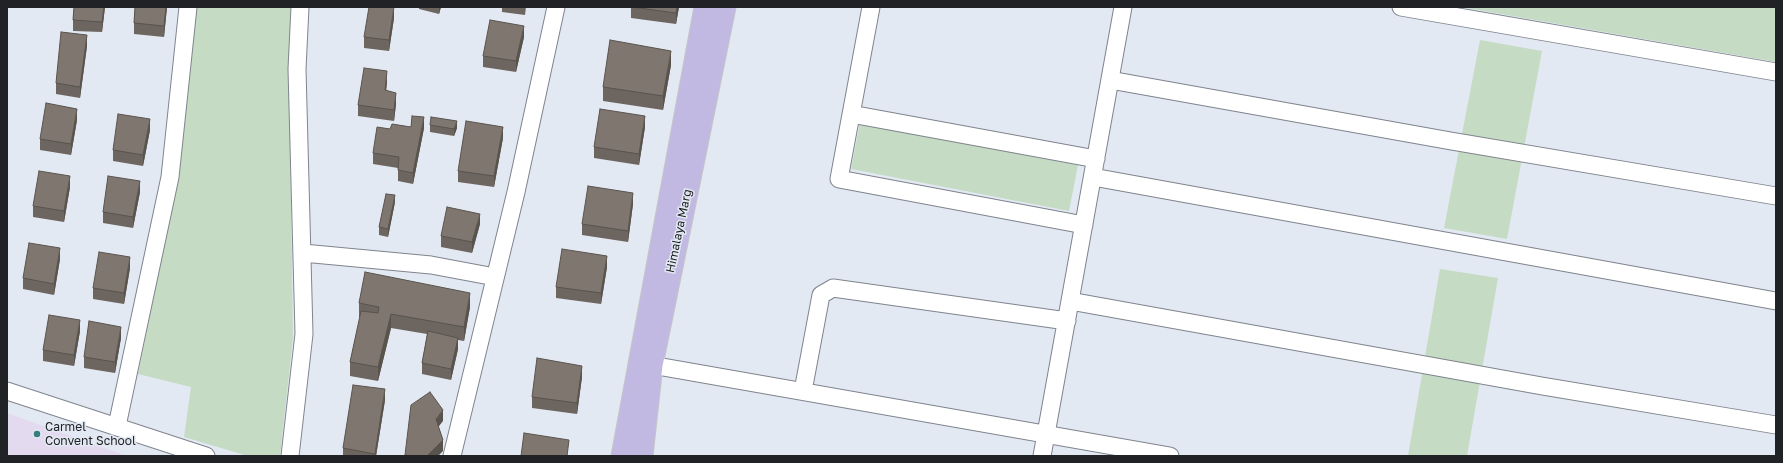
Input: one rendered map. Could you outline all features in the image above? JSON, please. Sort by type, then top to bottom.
[{"type":"main road","name":"Himalaya Marg","points":[[642,456],[645,364],[705,7]]},
{"type":"main road","name":"Himalaya Marg","points":[[622,456],[645,364],[725,7]]},
{"type":"street","points":[[117,426],[170,177],[188,7]]},
{"type":"street","points":[[290,456],[304,334],[297,69],[300,7]]},
{"type":"street","points":[[452,456],[516,192],[556,7]]},
{"type":"street","points":[[872,7],[839,179],[1084,225]]},
{"type":"street","points":[[1042,456],[1123,7]]},
{"type":"street","points":[[1401,7],[1776,72]]},
{"type":"street","points":[[1110,80],[1451,141],[1776,196]]},
{"type":"street","points":[[851,114],[1096,159]]},
{"type":"street","points":[[1093,177],[1776,301]]},
{"type":"street","points":[[303,253],[431,265],[495,278]]},
{"type":"street","points":[[803,391],[821,295],[833,288],[1067,321]]},
{"type":"street","points":[[1070,301],[1542,386],[1776,425]]},
{"type":"street","points":[[645,364],[1166,455]]},
{"type":"street","points":[[7,391],[206,456]]},
{"type":"shaded area","name":"Carmel Convent School","points":[[7,413],[127,456],[7,456]]},
{"type":"green space","points":[[196,7],[292,7],[289,70],[293,338],[280,456],[248,456],[184,437],[191,387],[138,374],[177,182]]},
{"type":"green space","points":[[1461,7],[1776,7],[1776,62]]},
{"type":"green space","points":[[1480,40],[1542,51],[1507,239],[1444,228]]},
{"type":"green space","points":[[860,123],[1078,165],[1069,211],[851,169]]},
{"type":"green space","points":[[1440,269],[1498,278],[1467,456],[1408,456]]},
{"type":"building","points":[[74,7],[104,7],[102,22],[73,20]]},
{"type":"building","points":[[135,7],[166,7],[164,26],[134,23]]},
{"type":"building","points":[[369,7],[394,7],[389,40],[364,37]]},
{"type":"building","points":[[632,7],[677,7],[676,13]]},
{"type":"building","points":[[490,20],[524,26],[516,61],[483,56]]},
{"type":"building","points":[[61,32],[87,35],[80,87],[56,83]]},
{"type":"building","points":[[610,40],[671,51],[663,96],[603,87]]},
{"type":"building","points":[[364,68],[387,71],[385,90],[396,93],[394,110],[358,105]]},
{"type":"building","points":[[46,103],[77,109],[71,144],[40,139]]},
{"type":"building","points":[[600,109],[645,116],[639,154],[594,147]]},
{"type":"building","points":[[118,114],[150,119],[143,155],[113,150]]},
{"type":"building","points":[[412,116],[424,117],[413,173],[398,170],[399,157],[373,153],[377,127],[390,129],[392,124],[411,127]]},
{"type":"building","points":[[431,117],[457,121],[454,129],[430,125]]},
{"type":"building","points":[[466,121],[503,127],[494,176],[458,171]]},
{"type":"building","points":[[39,171],[70,176],[64,211],[33,206]]},
{"type":"building","points":[[108,176],[140,181],[133,217],[103,212]]},
{"type":"building","points":[[588,186],[633,193],[628,231],[582,224]]},
{"type":"building","points":[[386,194],[395,195],[388,229],[379,227]]},
{"type":"building","points":[[447,207],[480,214],[472,242],[441,236]]},
{"type":"building","points":[[29,243],[60,248],[54,284],[23,278]]},
{"type":"building","points":[[562,249],[607,256],[601,293],[556,287]]},
{"type":"building","points":[[99,252],[130,257],[124,293],[93,288]]},
{"type":"building","points":[[365,272],[470,293],[464,327],[391,314],[378,367],[350,362],[361,311],[378,313],[379,307],[359,303]]},
{"type":"building","points":[[49,315],[80,320],[74,355],[43,350]]},
{"type":"building","points":[[89,321],[121,327],[115,362],[84,357]]},
{"type":"building","points":[[428,331],[458,338],[451,369],[422,363]]},
{"type":"building","points":[[537,358],[582,366],[577,403],[532,397]]},
{"type":"building","points":[[353,385],[385,389],[375,454],[343,448]]},
{"type":"building","points":[[430,392],[443,410],[436,419],[443,440],[427,456],[405,455],[411,405]]},
{"type":"building","points":[[524,433],[569,440],[567,456],[521,456]]},
{"type":"place","name":"Carmel Convent School","points":[[37,434]]}]
